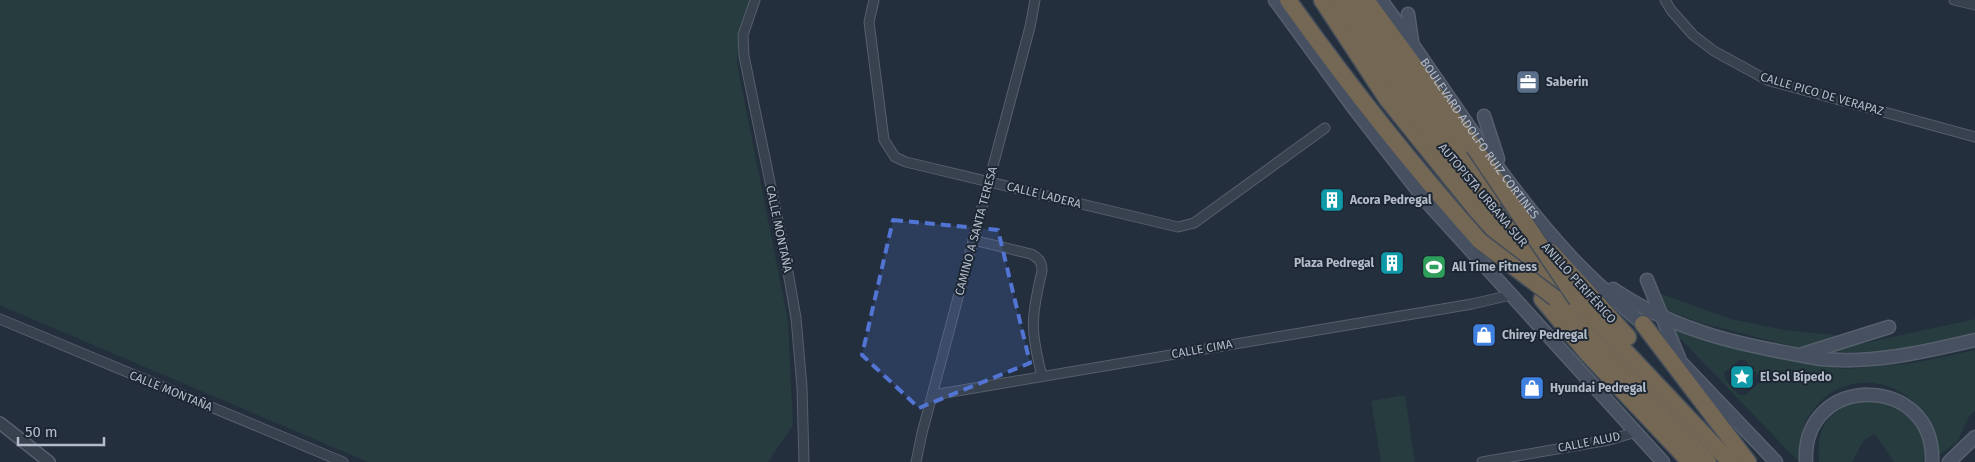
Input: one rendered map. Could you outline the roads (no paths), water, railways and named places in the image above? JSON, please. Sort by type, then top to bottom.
[{"type":"highway","points":[[1288,0],[1353,90],[1445,202],[1480,241],[1555,298]]},
{"type":"highway","points":[[1312,0],[1385,111],[1444,179],[1586,352],[1690,462]]},
{"type":"highway","name":"AUTOPISTA URBANA SUR","points":[[1322,0],[1387,99],[1477,211],[1555,298],[1708,462]]},
{"type":"highway","name":"AUTOPISTA URBANA SUR","points":[[1337,0],[1413,112],[1472,186],[1525,245],[1730,462]]},
{"type":"highway","name":"ANILLO PERIFÉRICO","points":[[1352,0],[1386,52],[1459,150],[1743,462]]},
{"type":"highway","points":[[1366,0],[1474,147],[1577,300]]},
{"type":"highway","points":[[1643,324],[1748,462]]},
{"type":"main road","points":[[1275,0],[1419,193],[1660,459]]},
{"type":"main road","name":"BOULEVARD ADOLFO RUIZ CORTINES","points":[[1381,0],[1413,43],[1468,126],[1529,207],[1572,258],[1678,358],[1776,462]]},
{"type":"main road","points":[[1408,14],[1413,43]]},
{"type":"main road","points":[[1484,116],[1501,169]]},
{"type":"main road","points":[[1572,258],[1626,297],[1662,317],[1705,334],[1799,355],[1841,361],[1881,360],[1975,340]]},
{"type":"main road","points":[[1647,280],[1678,358]]},
{"type":"main road","points":[[1799,355],[1889,327]]},
{"type":"main road","points":[[1806,462],[1807,440],[1814,424],[1822,414],[1844,399],[1868,394],[1894,399],[1916,414],[1931,439],[1932,462]]},
{"type":"main road","points":[[1949,462],[1975,436]]},
{"type":"street","name":"CALLE MONTAÑA","points":[[755,0],[743,35],[744,56],[786,255],[796,318],[802,387],[804,462]]},
{"type":"street","name":"CALLE LADERA","points":[[874,0],[869,22],[884,140],[889,151],[906,162],[1172,226],[1186,226],[1325,128]]},
{"type":"street","name":"CAMINO A SANTA TERESA","points":[[916,462],[1030,27],[1035,0]]},
{"type":"street","name":"CALLE PICO DE VERAPAZ","points":[[1665,0],[1671,10],[1700,40],[1714,51],[1767,80],[1975,137]]},
{"type":"street","points":[[1954,0],[1975,5]]},
{"type":"street","points":[[973,240],[1031,254],[1038,258],[1042,265],[1032,313],[1033,342],[1042,376]]},
{"type":"street","name":"CALLE CIMA","points":[[933,394],[1472,304],[1511,295]]},
{"type":"street","name":"CALLE MONTAÑA","points":[[0,319],[343,462]]},
{"type":"street","points":[[0,423],[49,462]]},
{"type":"street","name":"CALLE ALUD","points":[[1482,462],[1608,440],[1636,432]]},
{"type":"place","name":"Saberin","points":[[1528,82]]},
{"type":"place","name":"Acora Pedregal","points":[[1332,200]]},
{"type":"place","name":"Plaza Pedregal","points":[[1392,263]]},
{"type":"place","name":"All Time Fitness","points":[[1434,267]]},
{"type":"place","name":"Chirey Pedregal","points":[[1484,335]]},
{"type":"place","name":"El Sol Bípedo","points":[[1742,377]]},
{"type":"place","name":"Hyundai Pedregal","points":[[1532,388]]}]
